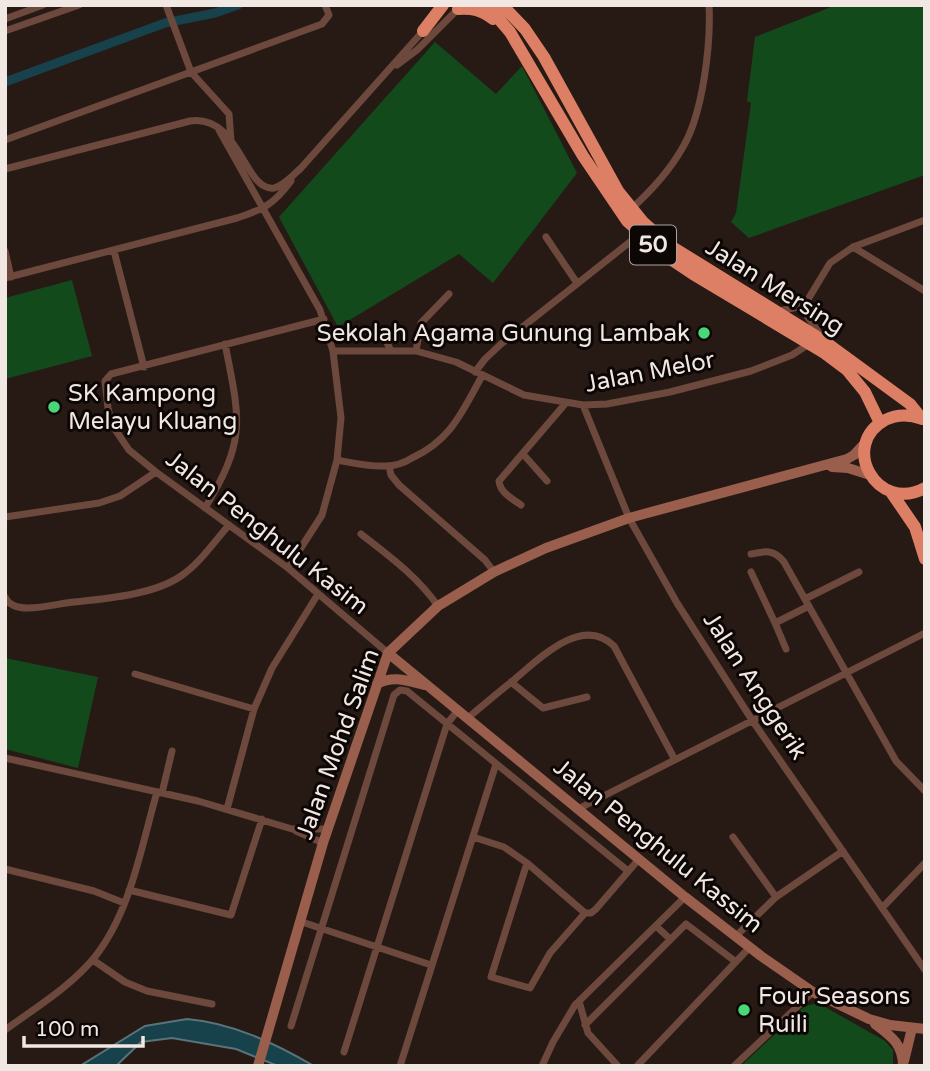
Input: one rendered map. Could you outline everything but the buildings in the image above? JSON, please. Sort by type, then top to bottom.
[{"type":"highway","points":[[423,32],[443,5]]},
{"type":"highway","name":"Jalan Mersing","points":[[487,5],[520,47],[608,196],[640,234],[693,274],[847,370],[865,392],[880,423]]},
{"type":"highway","name":"Jalan Mersing","points":[[502,5],[525,29],[544,57],[618,191],[631,209],[669,245],[824,341],[910,404],[923,421]]},
{"type":"highway","points":[[516,5],[525,29]]},
{"type":"highway","points":[[457,7],[481,11],[492,18],[520,47]]},
{"type":"highway","name":"50","points":[[880,423],[890,417],[902,415],[923,421]]},
{"type":"highway","points":[[880,423],[867,441],[865,463],[870,475],[879,485],[891,492],[915,527],[925,559]]},
{"type":"highway","points":[[891,492],[912,492],[925,488]]},
{"type":"street","points":[[7,18],[43,5]]},
{"type":"street","points":[[5,8],[9,30],[79,5]]},
{"type":"street","points":[[166,5],[191,72],[229,114],[231,141]]},
{"type":"street","points":[[5,140],[322,24],[329,15],[325,5]]},
{"type":"street","points":[[631,209],[667,169],[688,138],[702,86],[709,32],[709,5]]},
{"type":"street","points":[[5,169],[190,121],[205,120],[216,126],[231,141],[254,176],[265,187],[274,188],[282,185],[301,168],[391,70],[409,45],[457,7]]},
{"type":"street","points":[[391,70],[417,50],[457,7]]},
{"type":"street","points":[[216,126],[324,319],[333,351],[341,418],[337,460],[322,514],[288,568]]},
{"type":"street","points":[[5,251],[8,277],[264,209],[280,196],[301,168]]},
{"type":"street","points":[[775,312],[794,309],[807,301],[830,263],[853,247],[925,220]]},
{"type":"street","points":[[337,460],[389,466],[403,463],[428,451],[456,423],[478,374],[493,351],[640,234]]},
{"type":"street","points":[[546,237],[577,283]]},
{"type":"street","points":[[853,247],[925,291]]},
{"type":"street","points":[[114,251],[144,367]]},
{"type":"street","points":[[416,351],[421,323],[449,294]]},
{"type":"street","points":[[807,301],[807,316],[824,341]]},
{"type":"street","name":"Jalan Penghulu Kasim","points":[[324,319],[111,374],[105,381],[106,394],[112,425],[129,450],[288,568],[388,653]]},
{"type":"street","points":[[375,337],[383,334],[390,349]]},
{"type":"street","points":[[205,508],[223,479],[237,438],[237,407],[225,344]]},
{"type":"street","name":"Jalan Melor","points":[[333,351],[416,351],[456,362],[524,395],[583,405],[607,404],[670,392],[751,371],[792,355],[809,344]]},
{"type":"street","points":[[521,505],[505,493],[499,481],[565,404]]},
{"type":"street","name":"Jalan Anggerik","points":[[583,405],[629,518],[677,603],[752,720],[925,971]]},
{"type":"street","name":"Jalan Mohd Salim","points":[[258,1066],[323,843],[388,653],[438,606],[494,572],[546,548],[629,518],[824,466],[854,455],[867,441]]},
{"type":"street","points":[[523,454],[547,481]]},
{"type":"street","points":[[389,466],[391,475],[399,485],[485,559],[494,572]]},
{"type":"street","name":"Jalan Mohd Salim","points":[[824,466],[848,468],[870,475]]},
{"type":"street","points":[[5,517],[99,503],[120,496],[156,472]]},
{"type":"street","points":[[5,597],[7,602],[27,608],[101,599],[161,586],[180,577],[196,564],[229,525]]},
{"type":"street","points":[[361,534],[410,572],[438,606]]},
{"type":"street","points":[[751,554],[765,551],[779,555],[896,761],[925,791]]},
{"type":"street","points":[[751,572],[786,649]]},
{"type":"street","points":[[775,623],[859,572]]},
{"type":"street","points":[[226,809],[254,709],[272,668],[318,594]]},
{"type":"street","points":[[578,809],[925,633]]},
{"type":"street","points":[[468,718],[561,643],[582,636],[600,636],[614,646],[675,760]]},
{"type":"street","name":"Jalan Penghulu Kassim","points":[[388,653],[685,897],[813,992],[869,1019],[925,1029]]},
{"type":"street","points":[[135,674],[254,709]]},
{"type":"street","points":[[377,684],[398,678],[429,686]]},
{"type":"street","points":[[511,682],[543,708],[587,697]]},
{"type":"street","name":"Jalan Mohd Salim","points":[[291,1026],[394,695],[400,690]]},
{"type":"street","name":"Jalan Penghulu Kassim","points":[[400,690],[407,691],[628,872]]},
{"type":"street","points":[[344,1052],[447,724],[458,710]]},
{"type":"street","points":[[5,1030],[74,978],[93,960],[105,942],[130,890],[172,751]]},
{"type":"street","points":[[5,758],[226,809],[292,829],[323,843]]},
{"type":"street","points":[[400,1066],[496,764]]},
{"type":"street","points":[[130,890],[231,915],[262,819]]},
{"type":"street","points":[[292,829],[328,830]]},
{"type":"street","points":[[473,837],[504,847],[527,863],[585,913],[596,909],[639,859]]},
{"type":"street","points":[[733,837],[776,897]]},
{"type":"street","points":[[736,937],[776,897],[843,851]]},
{"type":"street","points":[[527,863],[491,977],[530,988],[550,953],[585,913]]},
{"type":"street","points":[[882,908],[925,863]]},
{"type":"street","points":[[5,879],[8,869],[94,891],[124,903]]},
{"type":"street","points":[[542,1066],[553,1042],[579,1001],[685,897]]},
{"type":"street","points":[[299,921],[430,965]]},
{"type":"street","points":[[585,1024],[683,925],[690,925],[736,962]]},
{"type":"street","points":[[656,926],[670,939]]},
{"type":"street","points":[[637,1066],[749,947]]},
{"type":"street","points":[[93,960],[125,982],[147,991],[212,1004]]},
{"type":"street","points":[[734,1066],[813,992]]},
{"type":"street","points":[[579,1001],[585,1024],[593,1040],[618,1066]]},
{"type":"street","points":[[869,1019],[894,1039],[902,1052],[903,1064]]},
{"type":"street","points":[[903,1064],[912,1028]]},
{"type":"green space","points":[[836,5],[925,5],[925,175],[749,238],[731,222],[736,213],[751,103],[747,101],[755,37]]},
{"type":"green space","points":[[435,42],[496,94],[522,66],[577,173],[493,283],[459,254],[338,327],[279,217]]},
{"type":"green space","points":[[72,280],[92,356],[5,379],[5,298]]},
{"type":"green space","points":[[5,658],[98,677],[78,768],[5,749]]},
{"type":"green space","points":[[818,1003],[885,1041],[893,1050],[893,1066],[741,1066],[805,1006]]},
{"type":"water","points":[[187,1019],[221,1025],[253,1035],[314,1066],[278,1066],[236,1049],[172,1038],[141,1042],[116,1066],[80,1066],[145,1026]]},
{"type":"waterway","points":[[5,82],[165,23],[215,13],[238,5]]},
{"type":"place","name":"Sekolah Agama Gunung Lambak","points":[[704,333]]},
{"type":"place","name":"SK Kampong Melayu Kluang","points":[[54,407]]},
{"type":"place","name":"Four Seasons Ruili","points":[[744,1010]]}]
